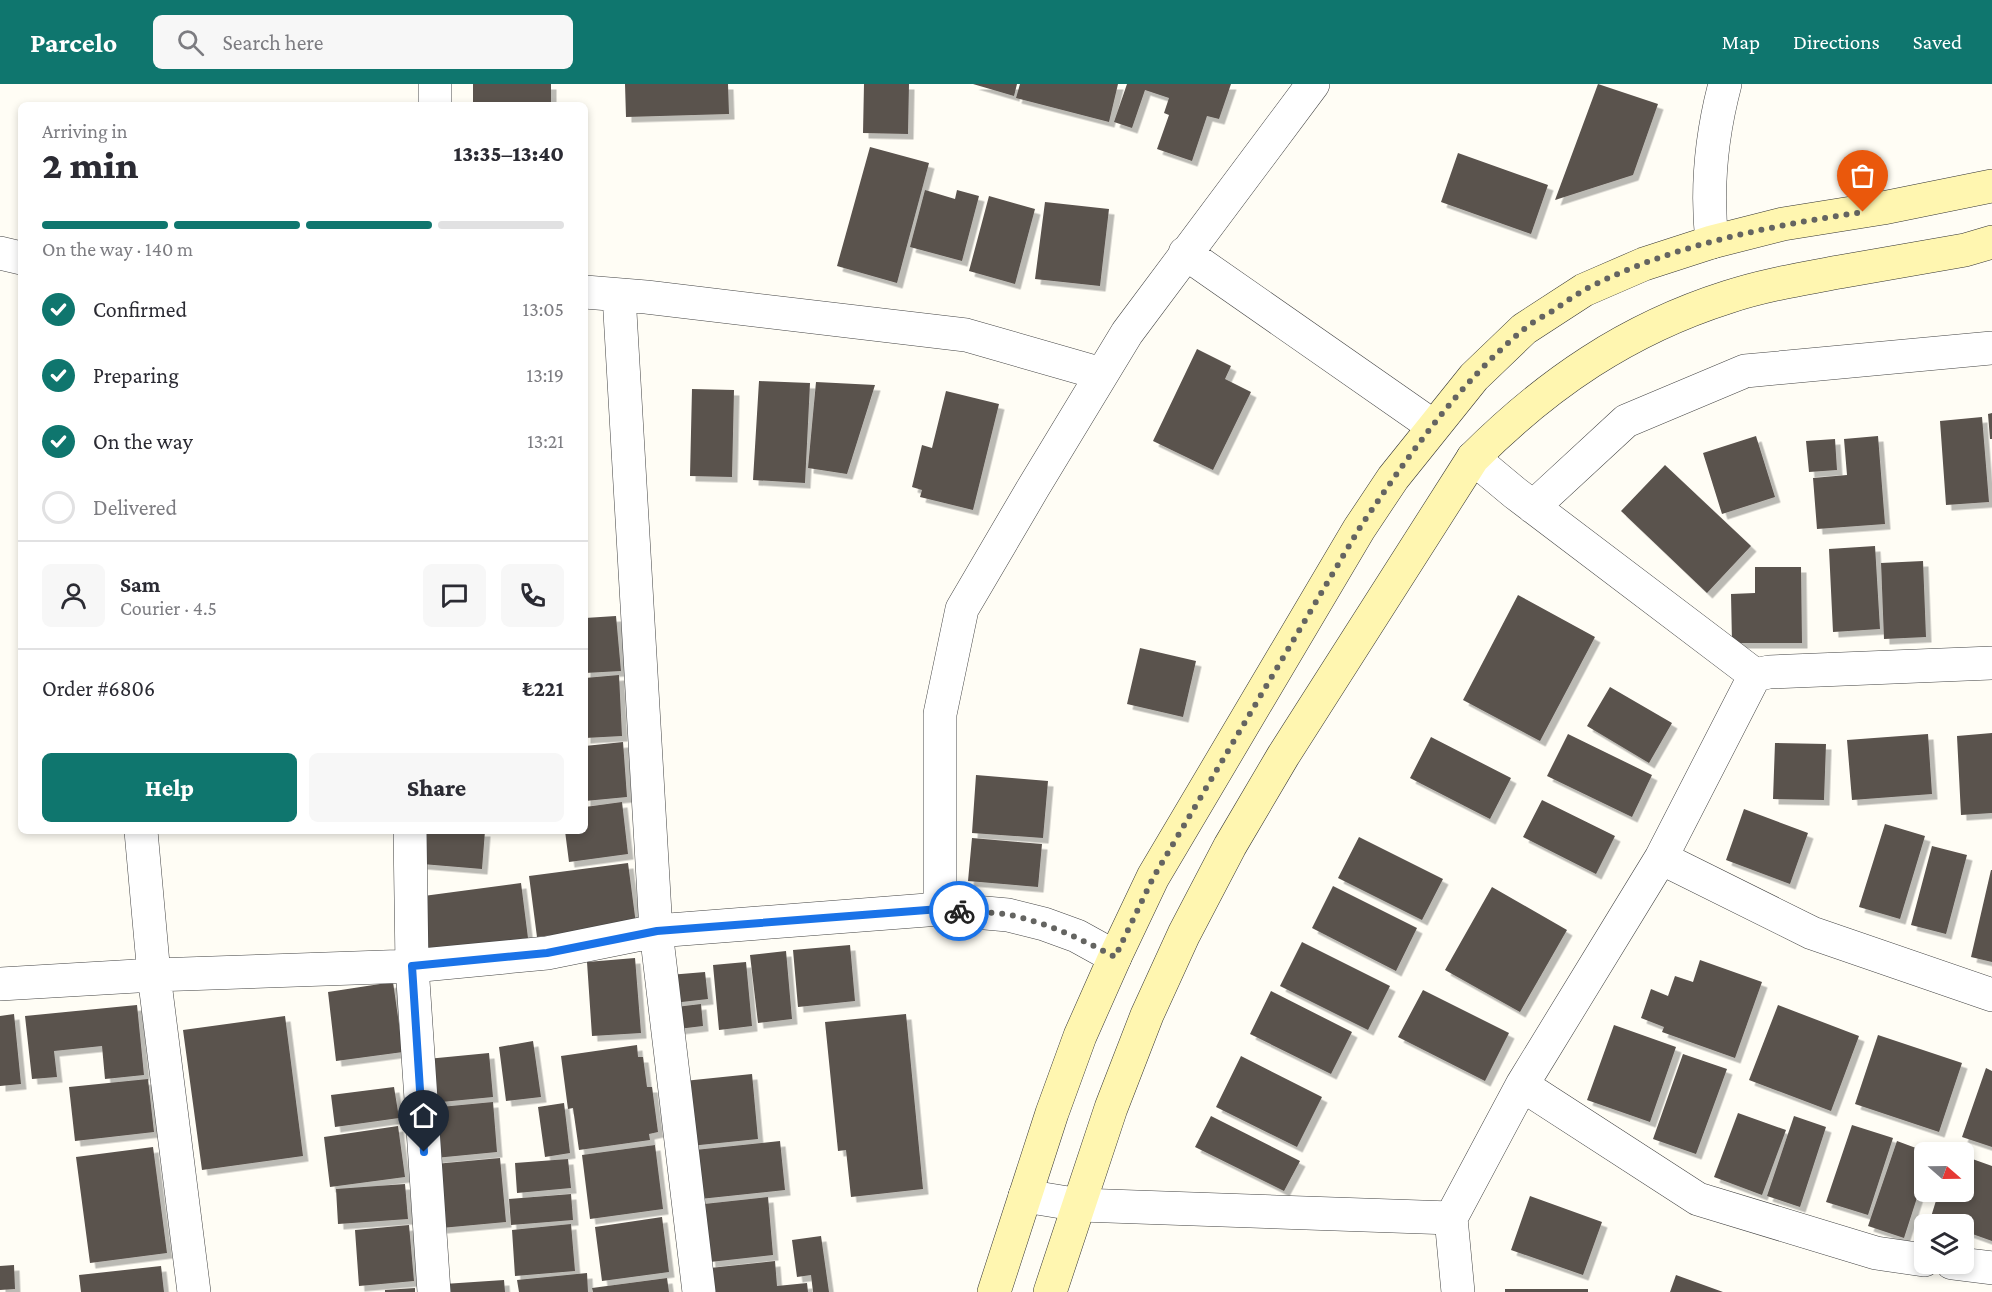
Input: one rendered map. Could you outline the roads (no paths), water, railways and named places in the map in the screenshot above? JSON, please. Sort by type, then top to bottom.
[{"type":"street","points":[[435,84],[435,102]]},
{"type":"street","points":[[940,909],[940,714],[962,609],[1127,333],[1313,84]]},
{"type":"street","points":[[1712,242],[1708,188],[1712,145],[1725,84]]},
{"type":"street","points":[[994,1292],[1052,1113],[1080,1036],[1153,878],[1353,540],[1393,478],[1474,377],[1524,329],[1584,290],[1644,264],[1712,242],[1784,224],[1883,208],[1992,186]]},
{"type":"street","points":[[1050,1292],[1111,1108],[1147,1015],[1184,934],[1230,846],[1289,746],[1473,458],[1507,424],[1555,385],[1604,352],[1666,320],[1729,296],[1793,280],[1965,250],[1992,242]]},
{"type":"street","points":[[0,253],[18,257]]},
{"type":"street","points":[[1185,254],[1433,426]]},
{"type":"street","points":[[588,292],[966,335],[1102,374]]},
{"type":"street","points":[[619,295],[657,931],[699,1292]]},
{"type":"street","points":[[1533,507],[1626,421],[1745,371],[1992,348]]},
{"type":"street","points":[[1473,458],[1533,507],[1755,675],[1769,672],[1992,663]]},
{"type":"street","points":[[1458,1292],[1451,1218],[1522,1085],[1661,858],[1755,675]]},
{"type":"street","points":[[141,834],[154,975],[194,1292]]},
{"type":"street","points":[[410,834],[412,966],[434,1292]]},
{"type":"street","points":[[1661,858],[1812,933],[1992,995]]},
{"type":"street","points":[[0,984],[154,975],[412,966],[547,953],[657,931],[940,909],[1008,915],[1044,924],[1077,936],[1115,957]]},
{"type":"street","points":[[1522,1085],[1698,1198],[1876,1253],[1914,1259]]},
{"type":"street","points":[[1025,1196],[1080,1205],[1451,1218]]},
{"type":"street","points":[[1974,1266],[1992,1268]]}]
